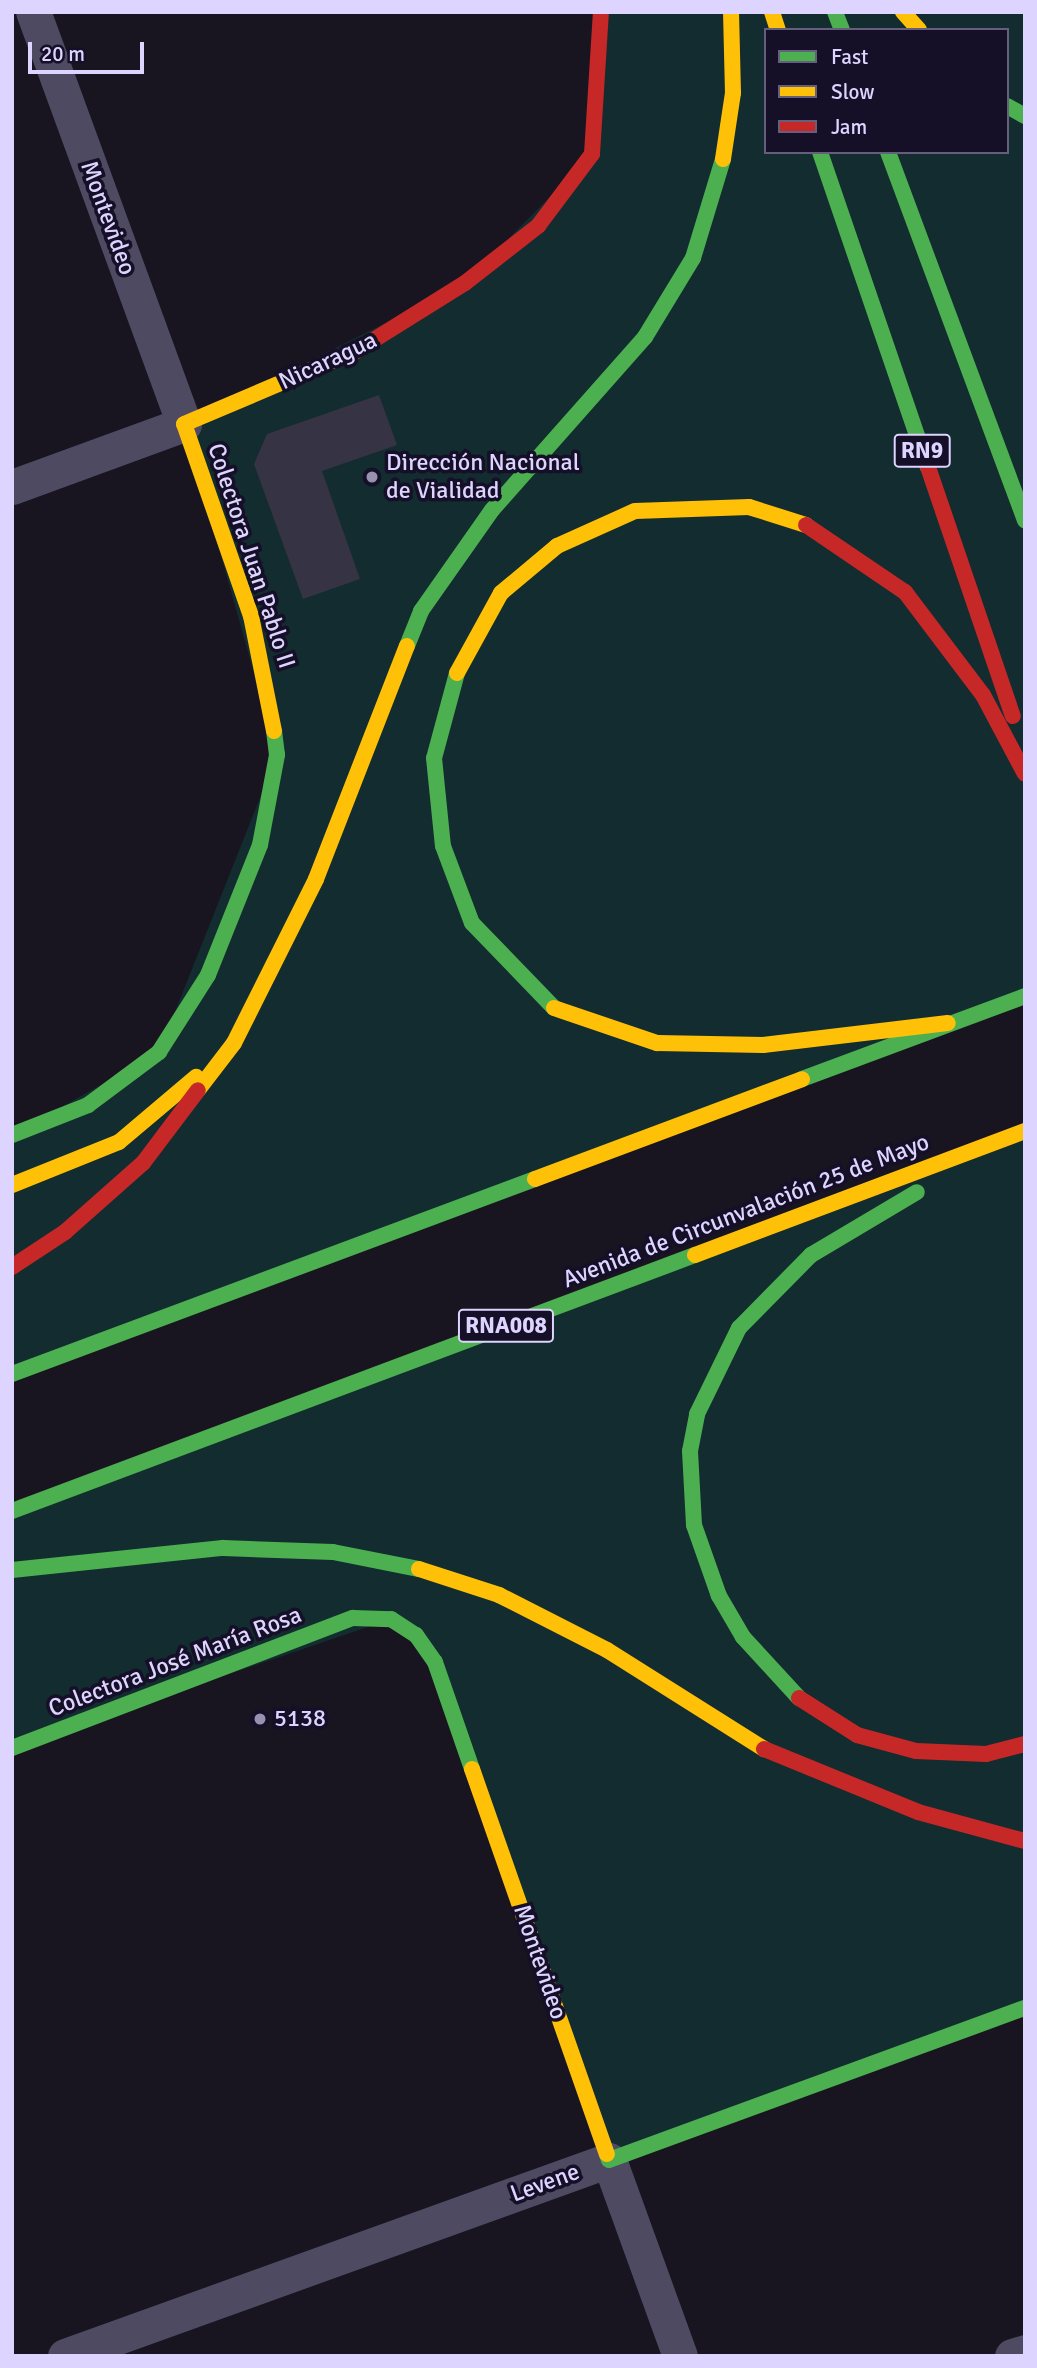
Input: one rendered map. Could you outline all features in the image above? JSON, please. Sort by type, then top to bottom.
[{"type":"main road","name":"Nicaragua","points":[[184,424],[359,350],[465,283],[538,226],[592,155],[601,12]]},
{"type":"main road","points":[[12,1267],[65,1232],[143,1163],[234,1043],[316,879],[421,611],[492,510],[645,337],[693,258],[723,162],[733,93],[731,12]]},
{"type":"main road","points":[[903,12],[917,28]]},
{"type":"main road","points":[[1009,107],[1025,116]]},
{"type":"main road","name":"RN9","points":[[821,154],[1025,750]]},
{"type":"main road","points":[[889,154],[1025,520]]},
{"type":"main road","name":"Colectora Juan Pablo II","points":[[12,1135],[88,1105],[159,1052],[208,975],[260,845],[276,755],[270,691],[251,616],[184,424]]},
{"type":"main road","points":[[948,1023],[763,1045],[657,1043],[569,1017],[541,999],[472,923],[443,846],[434,758],[448,690],[501,593],[557,546],[635,511],[749,506],[819,529],[905,592],[983,695],[1025,774]]},
{"type":"main road","points":[[12,1374],[1025,996]]},
{"type":"main road","points":[[12,1185],[119,1142],[234,1043]]},
{"type":"main road","name":"Avenida de Circunvalación 25 de Mayo","points":[[12,1511],[1025,1131]]},
{"type":"main road","points":[[1000,1140],[844,1232],[758,1306],[725,1349],[697,1414],[690,1488],[694,1525],[719,1596],[743,1637],[794,1695],[857,1735],[916,1751],[986,1754],[1025,1744]]},
{"type":"main road","points":[[12,1570],[223,1548],[333,1552],[414,1567],[511,1601],[607,1650],[724,1729],[812,1773],[918,1812],[1025,1841]]},
{"type":"main road","name":"Colectora José María Rosa","points":[[12,1748],[354,1618]]},
{"type":"main road","name":"Montevideo","points":[[354,1618],[391,1619],[416,1635],[435,1662],[609,2160]]},
{"type":"main road","name":"Levene","points":[[609,2160],[1025,2008]]},
{"type":"street","name":"Montevideo","points":[[33,12],[184,424]]},
{"type":"street","name":"Nicaragua","points":[[12,487],[184,424]]},
{"type":"street","name":"Montevideo","points":[[609,2160],[680,2356]]},
{"type":"street","name":"Levene","points":[[65,2356],[609,2160]]},
{"type":"street","points":[[1012,2356],[1025,2351]]},
{"type":"green space","points":[[601,12],[1025,12],[1025,996],[12,1374],[12,1135],[159,1052],[277,755],[184,424],[465,283],[592,154]]},
{"type":"green space","points":[[1025,1131],[1025,2008],[609,2160],[435,1662],[391,1619],[12,1748],[12,1511]]},
{"type":"building","points":[[379,395],[397,445],[322,471],[360,579],[303,599],[254,464],[267,434]]},
{"type":"traffic: fast","points":[[835,12],[841,28]]},
{"type":"traffic: fast","points":[[1009,107],[1025,116]]},
{"type":"traffic: fast","points":[[821,154],[928,467]]},
{"type":"traffic: fast","points":[[889,154],[1025,520]]},
{"type":"traffic: fast","points":[[407,646],[421,611],[492,510],[645,337],[693,258],[723,159]]},
{"type":"traffic: fast","points":[[457,673],[434,758],[443,846],[472,923],[554,1008]]},
{"type":"traffic: fast","points":[[12,1135],[88,1105],[159,1052],[208,975],[260,845],[277,755],[274,731]]},
{"type":"traffic: fast","points":[[802,1079],[1025,996]]},
{"type":"traffic: fast","points":[[12,1374],[535,1179]]},
{"type":"traffic: fast","points":[[799,1698],[743,1637],[719,1596],[694,1525],[690,1451],[697,1414],[739,1328],[811,1255],[917,1192]]},
{"type":"traffic: fast","points":[[12,1511],[695,1255]]},
{"type":"traffic: fast","points":[[12,1570],[223,1548],[333,1552],[419,1569]]},
{"type":"traffic: fast","points":[[12,1748],[353,1618],[391,1619],[416,1635],[435,1662],[472,1769]]},
{"type":"traffic: fast","points":[[607,2154],[609,2160],[1025,2008]]},
{"type":"traffic: slow","points":[[723,159],[733,93],[731,12]]},
{"type":"traffic: slow","points":[[772,12],[777,28]]},
{"type":"traffic: slow","points":[[903,12],[917,28]]},
{"type":"traffic: slow","points":[[274,731],[251,616],[184,424],[356,351]]},
{"type":"traffic: slow","points":[[457,673],[501,593],[557,546],[635,511],[749,507],[806,525]]},
{"type":"traffic: slow","points":[[198,1090],[234,1043],[316,879],[407,646]]},
{"type":"traffic: slow","points":[[554,1008],[657,1043],[763,1045],[948,1023]]},
{"type":"traffic: slow","points":[[12,1185],[119,1142],[196,1077]]},
{"type":"traffic: slow","points":[[535,1179],[802,1079]]},
{"type":"traffic: slow","points":[[695,1255],[1025,1131]]},
{"type":"traffic: slow","points":[[419,1569],[499,1595],[607,1650],[764,1749]]},
{"type":"traffic: slow","points":[[472,1769],[607,2154]]},
{"type":"traffic: jam","points":[[356,351],[465,283],[538,226],[592,154],[601,12]]},
{"type":"traffic: jam","points":[[928,467],[1013,716]]},
{"type":"traffic: jam","points":[[806,525],[905,592],[983,695],[1025,774]]},
{"type":"traffic: jam","points":[[12,1267],[65,1232],[143,1163],[198,1090]]},
{"type":"traffic: jam","points":[[799,1698],[857,1735],[916,1751],[986,1754],[1025,1744]]},
{"type":"traffic: jam","points":[[764,1749],[918,1812],[1025,1841]]},
{"type":"place","name":"Dirección Nacional de Vialidad","points":[[372,477]]},
{"type":"place","name":"5138","points":[[260,1719]]}]
